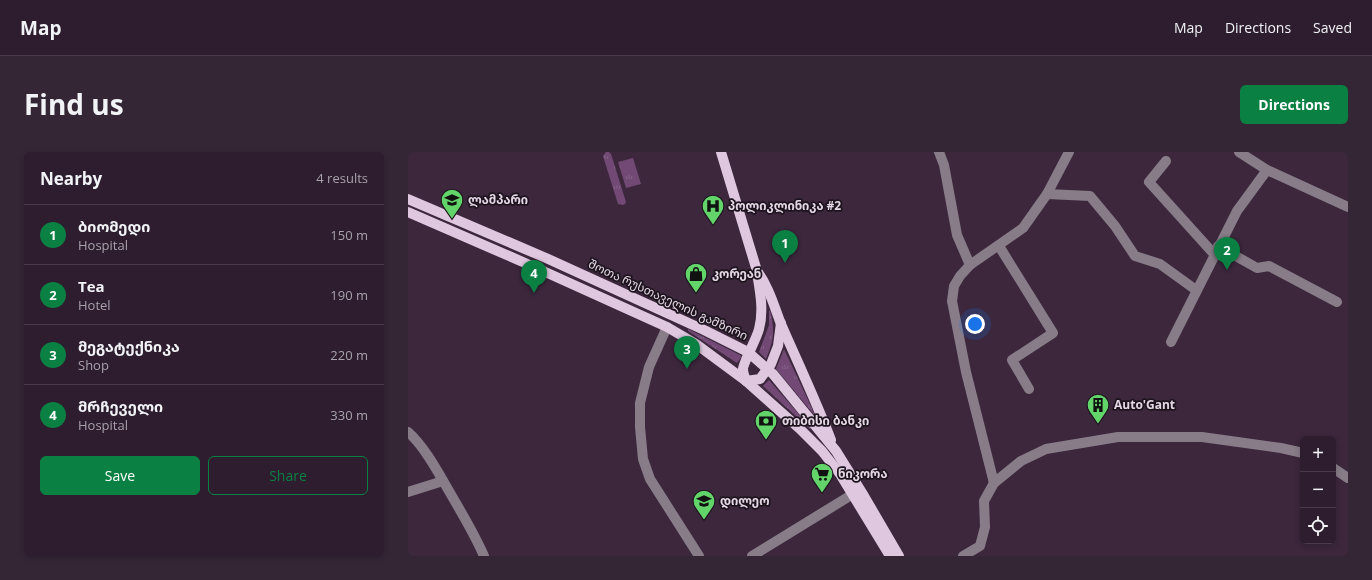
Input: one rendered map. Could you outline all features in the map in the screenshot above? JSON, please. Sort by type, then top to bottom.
[{"type":"main road","points":[[721,152],[757,271],[760,295],[761,318],[759,329],[743,368],[746,381],[760,380],[768,369],[778,346],[781,323]]},
{"type":"main road","name":"შოთა რუსთაველის გამზირი","points":[[408,199],[546,258],[679,318],[731,342],[750,354],[768,369],[787,389],[836,451],[899,556]]},
{"type":"main road","name":"შოთა რუსთაველის გამზირი","points":[[408,212],[668,327],[713,356],[746,381],[791,420],[822,451],[853,494],[890,556]]},
{"type":"main road","points":[[757,271],[765,283],[836,451]]},
{"type":"street","points":[[939,152],[944,165],[957,235],[970,265]]},
{"type":"street","points":[[994,483],[966,372],[952,301],[954,286],[960,276],[970,265],[1023,228],[1047,194],[1069,152]]},
{"type":"street","points":[[1239,152],[1267,170],[1348,207]]},
{"type":"street","points":[[1166,161],[1149,182],[1216,250],[1257,268],[1268,266],[1337,302]]},
{"type":"street","points":[[1170,342],[1237,211],[1267,170]]},
{"type":"street","points":[[1047,194],[1090,196],[1115,226],[1135,256],[1160,264],[1196,290]]},
{"type":"street","points":[[999,246],[1053,333],[1012,360],[1029,389]]},
{"type":"street","points":[[668,327],[650,367],[640,402],[640,427],[643,459],[650,479],[699,556]]},
{"type":"street","points":[[408,432],[430,460],[443,481],[476,538],[484,556]]},
{"type":"street","points":[[962,556],[980,546],[985,527],[984,501],[994,483],[1021,460],[1046,449],[1118,437],[1202,437],[1281,448],[1300,452]]},
{"type":"street","points":[[1336,470],[1348,478]]},
{"type":"street","points":[[408,492],[443,481]]},
{"type":"street","points":[[752,556],[853,494]]},
{"type":"green space","points":[[606,152],[611,154],[626,202],[623,205],[618,204],[603,156]]},
{"type":"green space","points":[[633,158],[641,184],[626,188],[618,162]]},
{"type":"green space","points":[[770,310],[773,323],[773,335],[766,359],[759,352],[769,325]]},
{"type":"green space","points":[[688,329],[742,356],[737,363],[688,331]]},
{"type":"green space","points":[[784,349],[816,417],[776,369]]},
{"type":"green space","points":[[769,380],[811,428],[810,429],[763,386]]},
{"type":"place","name":"ლამპარი","points":[[452,220]]},
{"type":"place","name":"პოლიკლინიკა #2","points":[[713,226]]},
{"type":"place","name":"ბიომედი","points":[[785,263]]},
{"type":"place","name":"Tea","points":[[1227,270]]},
{"type":"place","name":"მრჩეველი","points":[[534,293]]},
{"type":"place","name":"კორეან","points":[[696,294]]},
{"type":"place","name":"მეგატექნიკა","points":[[687,369]]},
{"type":"place","name":"Auto'Gant","points":[[1098,424]]},
{"type":"place","name":"თიბისი ბანკი","points":[[766,440]]},
{"type":"place","name":"ნიკორა","points":[[822,494]]},
{"type":"place","name":"დილეო","points":[[704,520]]}]
